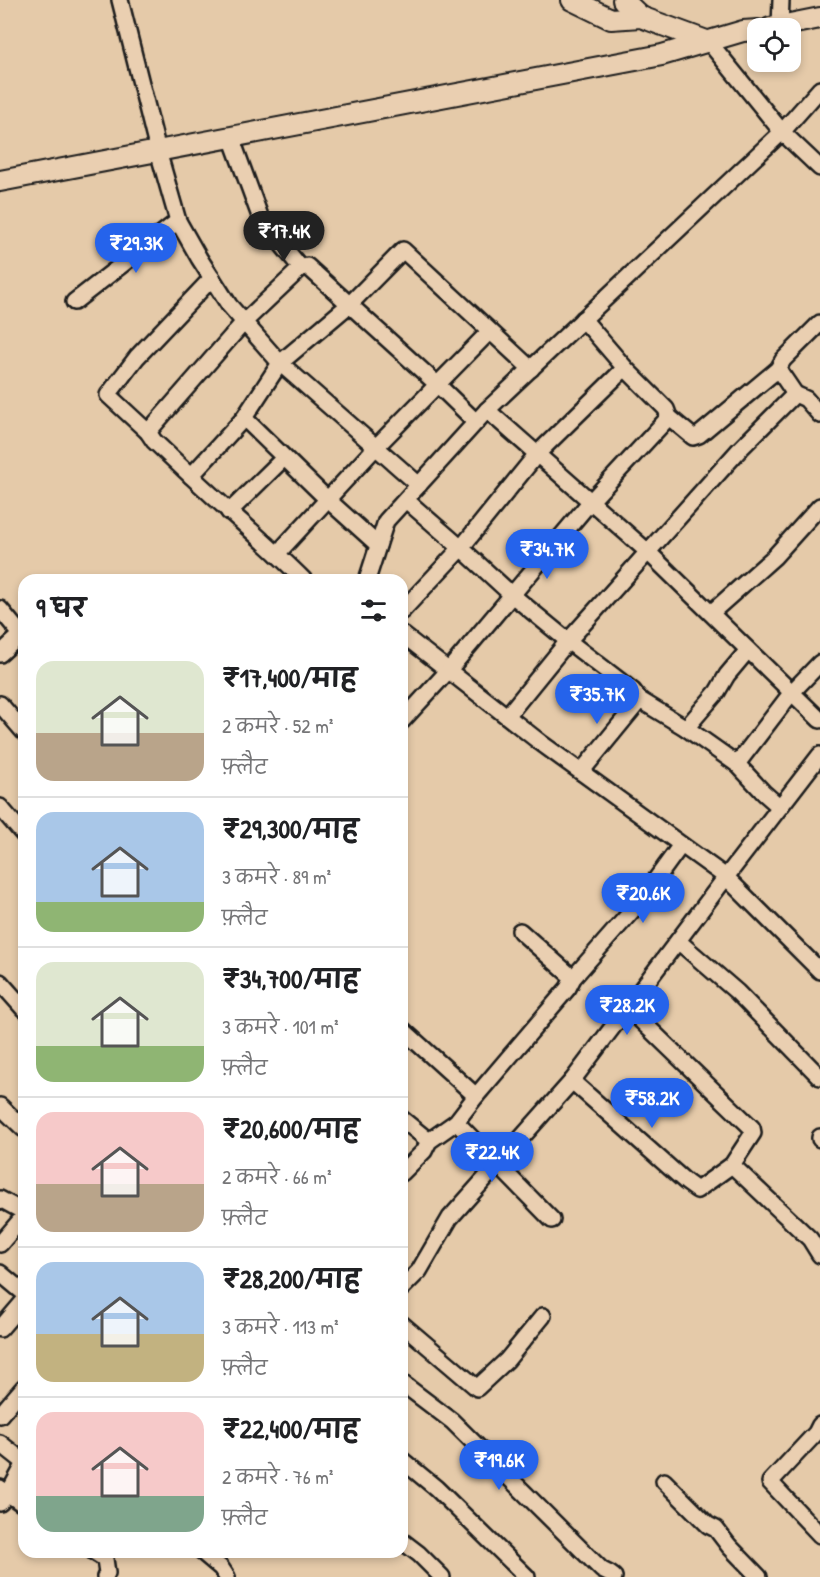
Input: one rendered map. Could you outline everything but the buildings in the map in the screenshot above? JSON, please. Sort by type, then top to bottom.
[{"type":"main road","points":[[572,0],[612,19],[642,17]]},
{"type":"main road","points":[[623,0],[642,17],[709,42]]},
{"type":"main road","points":[[801,22],[820,18]]},
{"type":"main road","points":[[0,181],[662,55],[747,31]]},
{"type":"street","points":[[120,0],[178,221],[212,278],[229,305],[280,363],[420,484]]},
{"type":"street","points":[[777,18],[781,0]]},
{"type":"street","points":[[709,42],[782,132],[820,168]]},
{"type":"street","points":[[369,574],[386,521],[487,410],[782,132],[820,89]]},
{"type":"street","points":[[231,137],[261,219],[301,268]]},
{"type":"street","points":[[74,302],[178,221]]},
{"type":"street","points":[[191,476],[244,418],[280,363],[350,304],[403,250],[531,369]]},
{"type":"street","points":[[148,432],[244,322],[301,268],[307,266],[476,422]]},
{"type":"street","points":[[212,278],[136,357],[108,395],[229,512],[298,574]]},
{"type":"street","points":[[584,319],[625,368],[666,409],[669,417],[693,437],[699,435],[778,369],[783,360],[820,323]]},
{"type":"street","points":[[278,554],[376,447],[490,331]]},
{"type":"street","points":[[408,605],[461,548],[537,454],[625,368]]},
{"type":"street","points":[[778,369],[795,393],[806,399],[820,415]]},
{"type":"street","points":[[507,716],[568,641],[740,448],[795,393]]},
{"type":"street","points":[[487,410],[648,552],[820,720]]},
{"type":"street","points":[[408,715],[591,501],[669,417]]},
{"type":"street","points":[[244,418],[378,545]]},
{"type":"street","points":[[229,512],[284,458]]},
{"type":"street","points":[[406,500],[512,595],[568,641],[633,691],[640,700],[686,728],[737,764],[780,807]]},
{"type":"street","points":[[711,613],[774,557],[820,506]]},
{"type":"street","points":[[0,609],[18,631]]},
{"type":"street","points":[[408,639],[581,772],[726,877],[820,971]]},
{"type":"street","points":[[0,654],[18,641]]},
{"type":"street","points":[[686,728],[717,692],[727,675],[748,650]]},
{"type":"street","points":[[737,764],[792,692],[820,663]]},
{"type":"street","points":[[581,772],[640,700]]},
{"type":"street","points":[[0,704],[18,725]]},
{"type":"street","points":[[408,1282],[419,1271],[450,1218],[572,1081],[820,755]]},
{"type":"street","points":[[0,807],[18,828]]},
{"type":"street","points":[[408,1167],[429,1141],[456,1122],[568,988],[573,978],[639,904],[681,845]]},
{"type":"street","points":[[520,931],[573,978]]},
{"type":"street","points":[[678,941],[737,992],[820,1077]]},
{"type":"street","points":[[0,982],[18,1002]]},
{"type":"street","points":[[572,1081],[697,1190],[732,1165],[753,1133],[752,1128],[627,1007]]},
{"type":"street","points":[[408,1034],[476,1096]]},
{"type":"street","points":[[0,1106],[18,1123]]},
{"type":"street","points":[[456,1122],[552,1220]]},
{"type":"street","points":[[408,1124],[429,1141]]},
{"type":"street","points":[[732,1165],[810,1239],[820,1255]]},
{"type":"street","points":[[0,1199],[18,1210]]},
{"type":"street","points":[[0,1244],[18,1222]]},
{"type":"street","points":[[0,1273],[18,1288]]},
{"type":"street","points":[[0,1329],[18,1308]]},
{"type":"street","points":[[408,1329],[477,1388],[507,1360],[543,1316]]},
{"type":"street","points":[[408,1388],[452,1421],[604,1575]]},
{"type":"street","points":[[0,1415],[18,1394]]},
{"type":"street","points":[[819,1432],[770,1482],[820,1535]]},
{"type":"street","points":[[0,1443],[18,1459]]},
{"type":"street","points":[[408,1465],[435,1488],[527,1577]]},
{"type":"street","points":[[18,1473],[3,1495],[18,1502]]},
{"type":"street","points":[[664,1481],[708,1525],[716,1529],[759,1577]]},
{"type":"street","points":[[408,1546],[442,1577]]},
{"type":"street","points":[[103,1558],[107,1573],[105,1577]]},
{"type":"street","points":[[209,1558],[227,1577]]}]
